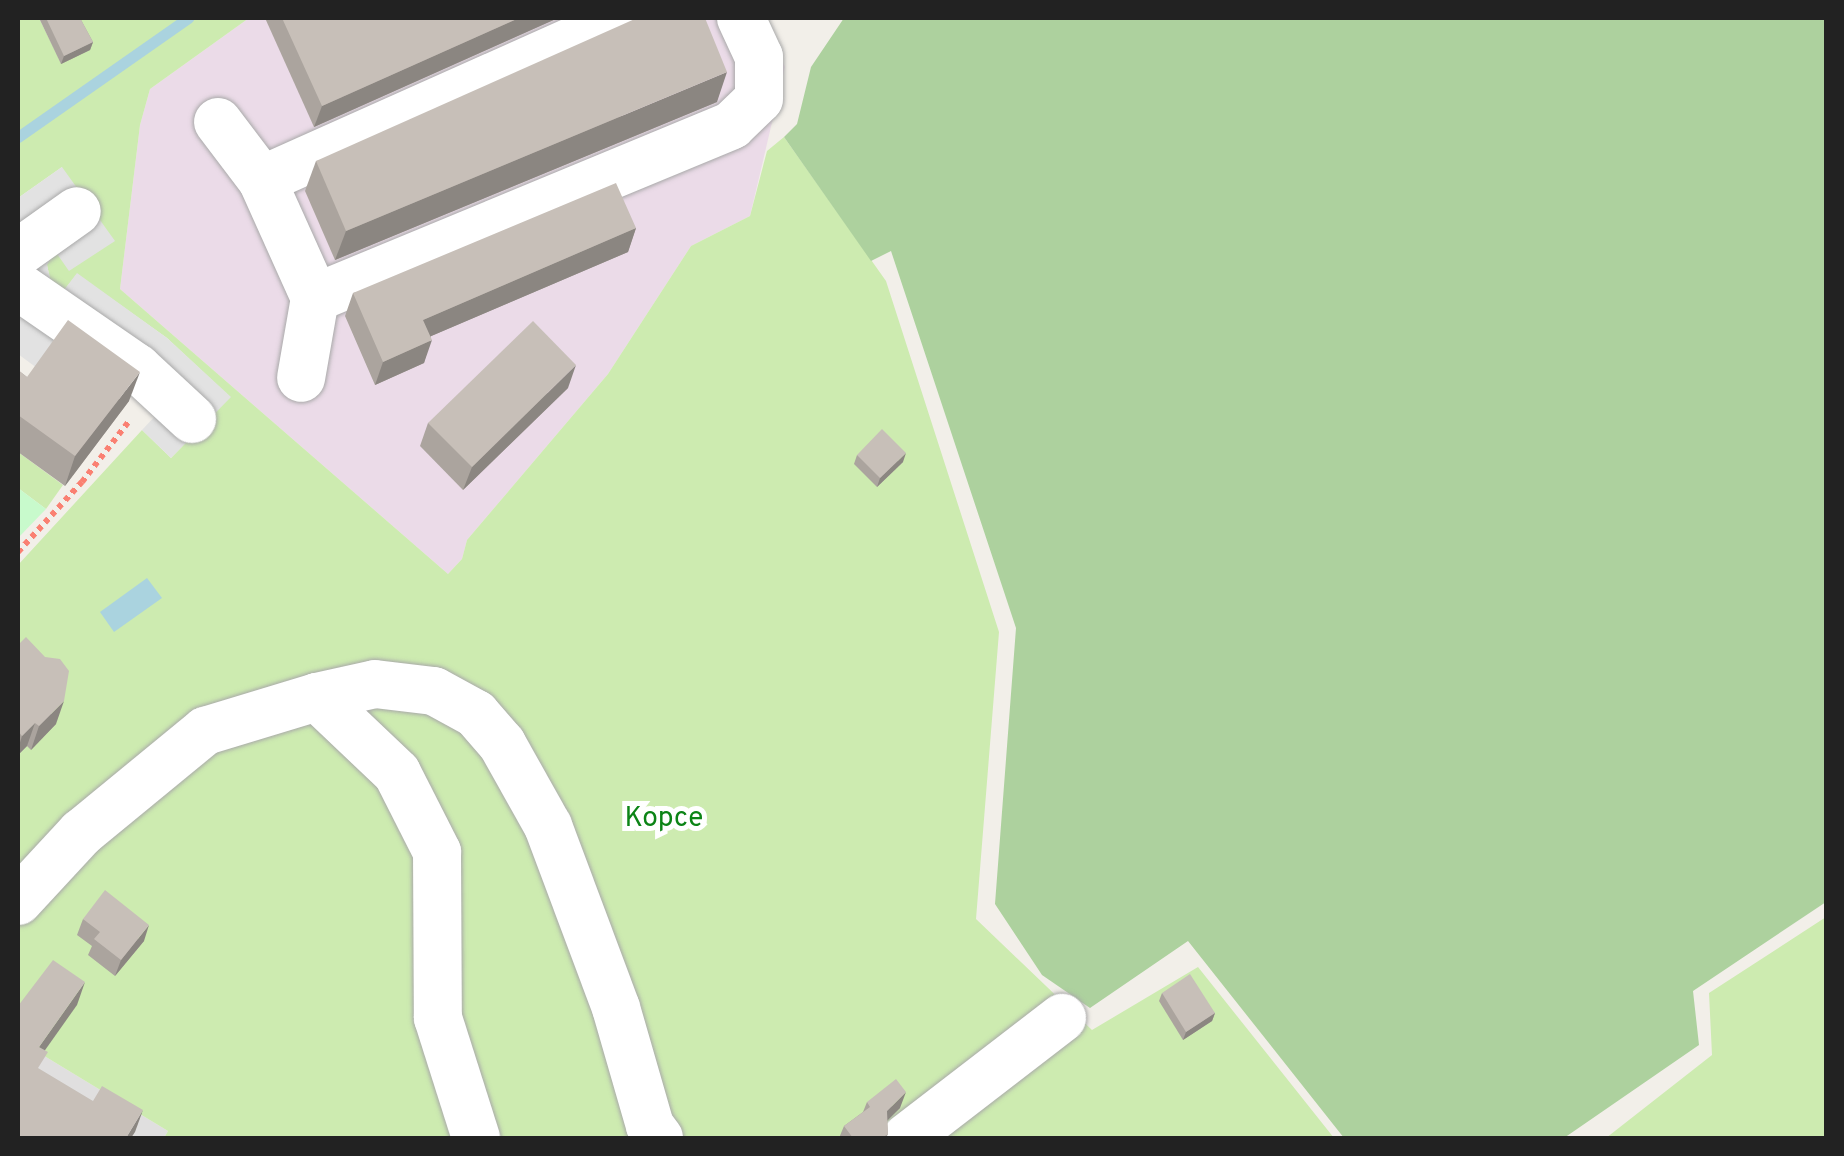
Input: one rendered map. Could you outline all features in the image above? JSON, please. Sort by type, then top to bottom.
[{"type":"street","points":[[262,180],[624,18]]},
{"type":"street","points":[[315,298],[732,125],[758,99],[758,57],[741,18]]},
{"type":"street","points":[[218,122],[262,180],[315,298],[301,378]]},
{"type":"street","points":[[18,252],[77,211]]},
{"type":"street","points":[[18,286],[156,385],[192,419]]},
{"type":"street","points":[[18,901],[81,833],[205,731],[375,684],[434,691],[476,714],[502,744],[548,826],[616,1008],[650,1126],[659,1138]]},
{"type":"street","points":[[317,697],[397,773],[437,852],[438,1018],[476,1138]]},
{"type":"street","points":[[906,1138],[1062,1018]]},
{"type":"path","points":[[18,552],[82,482],[156,385]]},
{"type":"shaded area","points":[[249,18],[765,18],[785,67],[750,216],[691,246],[608,374],[467,540],[462,559],[448,574],[120,289],[140,125],[150,89]]},
{"type":"shaded area","points":[[62,167],[115,241],[69,271],[55,251],[47,265],[52,287],[61,294],[77,273],[167,338],[231,397],[171,458],[142,430],[159,412],[134,389],[41,371],[18,354],[18,198]]},
{"type":"shaded area","points":[[18,1040],[168,1131],[164,1138],[18,1138]]},
{"type":"green space","name":"Kopce","points":[[18,18],[39,18],[61,63],[73,18],[249,18],[150,89],[140,125],[120,289],[448,574],[462,559],[467,540],[608,374],[691,246],[750,216],[767,151],[784,137],[886,281],[999,632],[976,919],[1092,1030],[1198,967],[1334,1138],[164,1138],[168,1131],[18,1040],[18,565],[142,430],[171,458],[230,397],[167,338],[77,274],[61,294],[52,288],[47,265],[62,167],[18,198]]},
{"type":"green space","points":[[844,18],[1826,18],[1826,902],[1693,991],[1699,1045],[1564,1138],[1344,1138],[1188,941],[1090,1008],[1042,975],[995,904],[1016,628],[891,251],[871,261],[784,137],[797,124],[811,67]]},
{"type":"green space","points":[[18,452],[63,485],[46,509],[18,488]]},
{"type":"green space","points":[[18,488],[46,509],[18,538]]},
{"type":"green space","points":[[1826,917],[1826,1138],[1606,1138],[1712,1055],[1709,993]]},
{"type":"water","points":[[147,578],[162,598],[114,632],[100,612]]},
{"type":"building","points":[[46,18],[80,18],[93,42],[64,56]]},
{"type":"building","points":[[282,18],[519,18],[322,106]]},
{"type":"building","points":[[637,18],[705,18],[727,72],[346,231],[316,161]]},
{"type":"building","points":[[616,183],[636,228],[423,320],[432,340],[383,362],[353,293]]},
{"type":"building","points":[[68,320],[140,372],[75,456],[18,415],[18,370],[27,377]]},
{"type":"building","points":[[533,321],[576,365],[472,467],[428,423]]},
{"type":"building","points":[[882,429],[906,453],[880,478],[857,455]]},
{"type":"building","points":[[26,637],[45,657],[60,659],[69,671],[64,701],[39,726],[35,723],[22,736],[18,731],[18,645]]},
{"type":"building","points":[[105,890],[149,925],[121,960],[94,939],[100,932],[83,919]]},
{"type":"building","points":[[53,960],[85,982],[39,1047],[48,1052],[38,1068],[93,1101],[102,1086],[143,1110],[126,1138],[18,1138],[18,1006]]},
{"type":"building","points":[[1190,974],[1215,1013],[1186,1032],[1162,993]]},
{"type":"building","points":[[896,1079],[906,1092],[887,1111],[888,1134],[882,1138],[853,1138],[844,1126],[870,1107],[867,1102]]},
{"type":"waterway","points":[[18,137],[188,18]]}]
